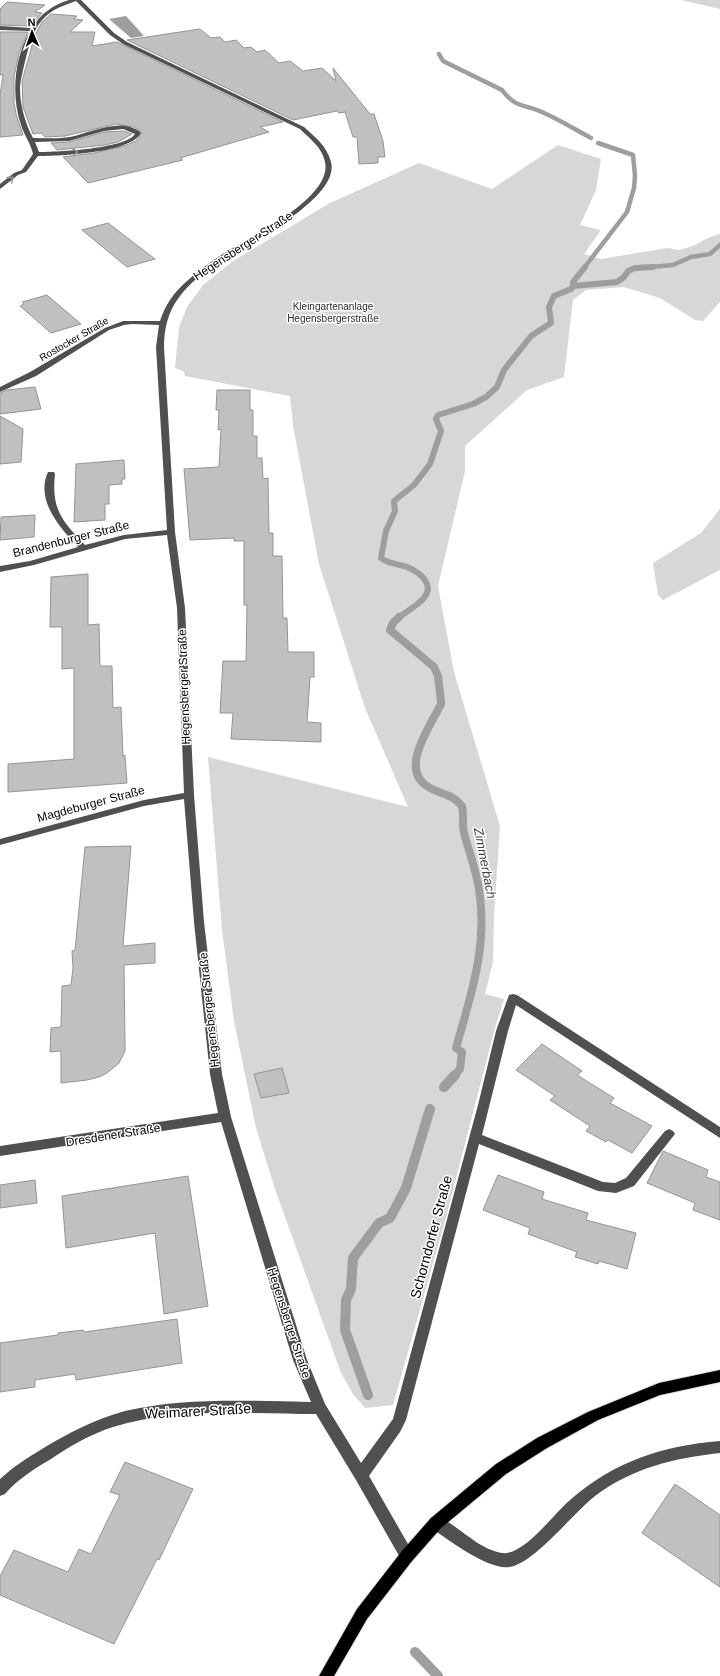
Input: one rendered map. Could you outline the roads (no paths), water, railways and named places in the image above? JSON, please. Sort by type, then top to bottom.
[{"type":"main road","points":[[326,1676],[362,1614],[407,1556],[436,1522],[501,1469],[542,1443],[593,1416],[660,1388],[720,1376]]},
{"type":"street","points":[[36,154],[23,123],[17,85],[22,60],[33,30],[44,16],[57,5],[74,0]]},
{"type":"street","name":"Hegensberger Straße","points":[[78,0],[112,34],[126,43],[302,128],[318,140],[329,164],[328,175],[324,184],[313,198],[284,220],[203,270],[182,289],[173,300],[162,323],[160,346],[171,532],[181,608],[189,795],[199,922],[216,1074],[225,1117],[300,1360],[320,1408],[361,1475],[407,1556]]},
{"type":"street","points":[[0,28],[33,30]]},
{"type":"street","points":[[31,140],[64,139],[121,127],[132,129],[138,134],[134,139],[128,142],[105,147],[61,154],[36,154]]},
{"type":"street","points":[[0,188],[16,174],[24,171],[36,154]]},
{"type":"street","name":"Rostocker Straße","points":[[0,390],[33,374],[107,329],[123,323],[132,322],[162,323]]},
{"type":"street","points":[[51,474],[50,498],[54,511],[83,548]]},
{"type":"street","name":"Brandenburger Straße","points":[[0,569],[124,537],[171,532]]},
{"type":"street","name":"Magdeburger Straße","points":[[0,842],[144,803],[189,795]]},
{"type":"street","name":"Schorndorfer Straße","points":[[361,1475],[395,1428],[399,1420],[502,1031],[513,998],[720,1133]]},
{"type":"street","name":"Dresdener Straße","points":[[0,1151],[225,1117]]},
{"type":"street","points":[[475,1137],[602,1187],[616,1188],[630,1182],[669,1134]]},
{"type":"street","name":"Weimarer Straße","points":[[0,1489],[26,1467],[76,1436],[114,1421],[137,1415],[193,1409],[320,1408]]},
{"type":"street","points":[[436,1522],[490,1557],[510,1560],[524,1554],[573,1505],[597,1486],[624,1469],[647,1459],[675,1452],[720,1447]]},
{"type":"waterway","points":[[439,54],[443,61],[502,90],[507,96],[517,103],[538,110],[591,138]]},
{"type":"waterway","points":[[584,268],[627,212],[634,188],[635,176],[633,155],[598,143]]},
{"type":"waterway","name":"Zimmerbach","points":[[648,267],[673,265],[691,257],[710,254],[720,245]]},
{"type":"waterway","points":[[573,286],[573,282],[585,267]]},
{"type":"waterway","name":"Zimmerbach","points":[[573,286],[617,282],[624,277],[628,271],[635,268],[648,267]]},
{"type":"waterway","name":"Zimmerbach","points":[[640,268],[648,267]]},
{"type":"waterway","name":"Zimmerbach","points":[[648,267],[653,267]]},
{"type":"waterway","name":"Zimmerbach","points":[[398,618],[415,607],[425,597],[428,586],[425,580],[415,571],[407,567],[387,562],[381,558],[386,531],[395,511],[394,501],[414,485],[430,464],[441,431],[436,419],[438,415],[473,404],[486,397],[497,387],[504,370],[531,336],[551,323],[549,307],[554,296],[571,289],[573,286]]},
{"type":"waterway","name":"Zimmerbach","points":[[398,618],[393,623],[390,630],[434,667],[438,676],[441,701],[441,704],[419,748],[416,760],[416,771],[421,780],[430,788],[455,799],[462,806],[464,833],[479,889],[481,910],[480,951],[472,989],[456,1048],[462,1052],[460,1069],[454,1076]]},
{"type":"waterway","name":"Zimmerbach","points":[[444,1087],[455,1075]]},
{"type":"waterway","name":"Zimmerbach","points":[[368,1395],[345,1330],[346,1300],[351,1289],[353,1258],[379,1223],[390,1218],[406,1188],[430,1109]]},
{"type":"waterway","name":"Zimmerbach","points":[[415,1652],[438,1676]]},
{"type":"park label","name":"Kleingartenanlage Hegensbergerstraße","points":[[333,312]]}]
